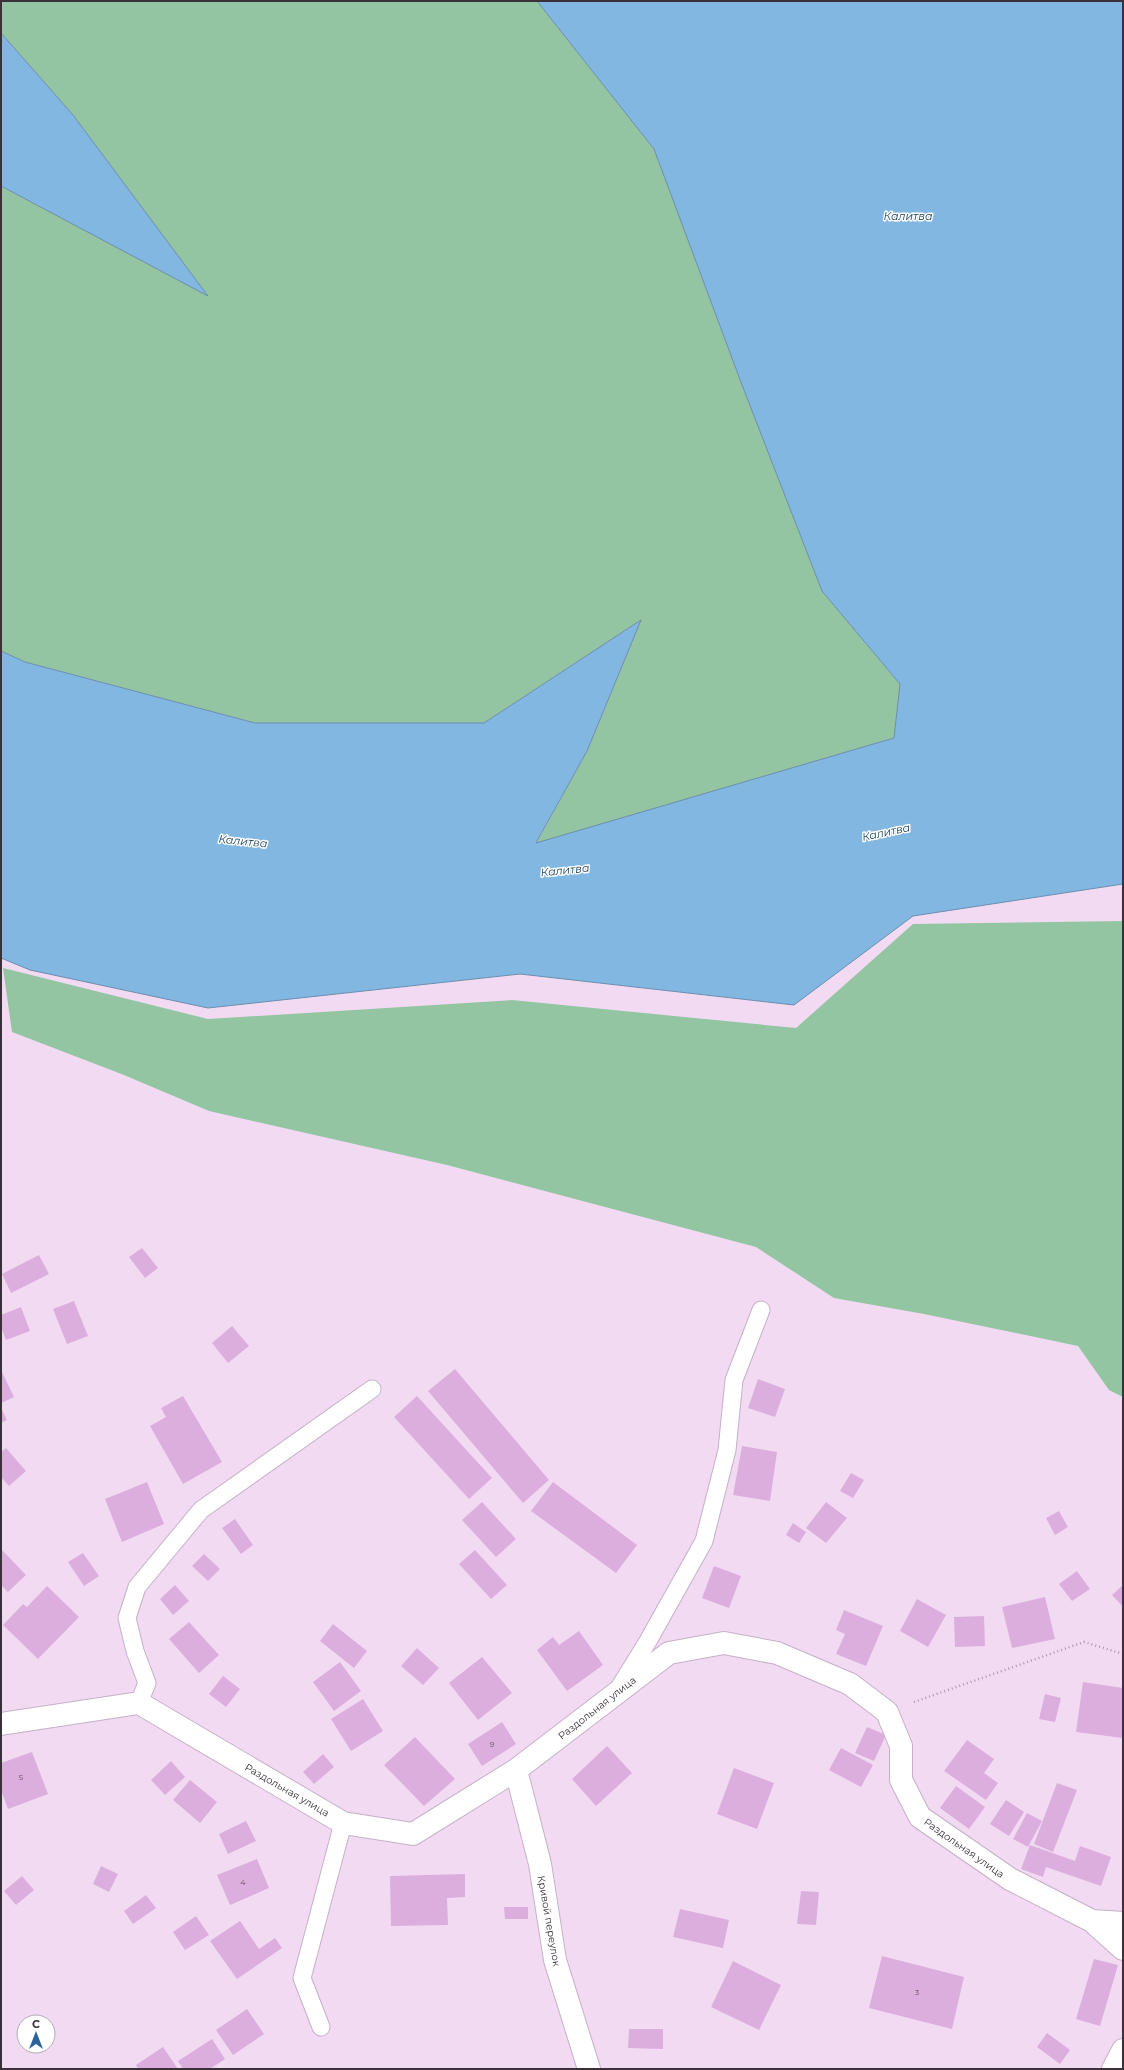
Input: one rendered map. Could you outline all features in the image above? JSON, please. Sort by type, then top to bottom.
[{"type":"street","name":"Раздольная улица","points":[[139,1703],[343,1823],[413,1834],[516,1770],[669,1653],[724,1643],[777,1653],[850,1684],[887,1712],[901,1746],[901,1780],[920,1817],[1010,1879],[1092,1921],[1123,1923]]},
{"type":"street","points":[[1,1724],[139,1703]]},
{"type":"street","name":"Кривой переулок","points":[[516,1770],[540,1864],[554,1960],[589,2069]]},
{"type":"street","points":[[1092,1921],[1123,1949]]},
{"type":"street","points":[[1113,2069],[1123,2050]]},
{"type":"lane","points":[[615,1693],[648,1641],[704,1541],[727,1450],[734,1380],[761,1310]]},
{"type":"lane","points":[[139,1703],[147,1683],[135,1651],[128,1618],[137,1587],[201,1510],[372,1389]]},
{"type":"lane","points":[[321,2028],[302,1978],[343,1823]]},
{"type":"path","points":[[887,1712],[1084,1642],[1123,1654]]},
{"type":"green space","points":[[1,1],[537,1],[654,149],[742,385],[822,591],[900,684],[894,738],[536,844],[587,751],[641,620],[484,723],[255,723],[25,662],[1,651],[1,186],[207,295],[73,115],[1,33]]},
{"type":"green space","points":[[1123,921],[1123,1397],[1109,1390],[1078,1346],[924,1314],[834,1298],[756,1247],[447,1165],[209,1111],[124,1075],[12,1032],[3,968],[208,1019],[512,1000],[796,1028],[913,924]]},
{"type":"water","name":"Калитва","points":[[537,1],[1123,1],[1123,884],[913,916],[794,1005],[520,974],[208,1008],[30,970],[1,958],[1,651],[25,662],[255,723],[484,723],[641,620],[587,751],[536,843],[894,738],[900,684],[822,591],[742,385],[654,149]]},
{"type":"water","points":[[1,33],[73,115],[208,296],[1,186]]},
{"type":"building","points":[[142,1248],[158,1268],[145,1278],[129,1257]]},
{"type":"building","points":[[39,1255],[49,1274],[11,1293],[2,1274]]},
{"type":"building","points":[[74,1301],[88,1336],[67,1344],[53,1309]]},
{"type":"building","points":[[21,1307],[30,1331],[6,1340],[1,1327],[1,1315]]},
{"type":"building","points":[[232,1326],[249,1346],[228,1363],[212,1343]]},
{"type":"building","points":[[455,1369],[549,1480],[523,1503],[428,1391]]},
{"type":"building","points":[[1,1370],[14,1397],[1,1403]]},
{"type":"building","points":[[758,1379],[785,1389],[775,1417],[748,1408]]},
{"type":"building","points":[[183,1396],[222,1462],[183,1484],[150,1426],[166,1417],[161,1408]]},
{"type":"building","points":[[417,1396],[492,1478],[469,1499],[394,1417]]},
{"type":"building","points":[[1,1408],[7,1420],[1,1423]]},
{"type":"building","points":[[742,1446],[777,1452],[770,1501],[733,1495]]},
{"type":"building","points":[[6,1448],[26,1471],[9,1486],[1,1477],[1,1452]]},
{"type":"building","points":[[851,1473],[864,1480],[853,1498],[840,1491]]},
{"type":"building","points":[[147,1482],[164,1524],[122,1542],[105,1499]]},
{"type":"building","points":[[553,1482],[637,1545],[616,1573],[531,1511]]},
{"type":"building","points":[[482,1502],[516,1539],[496,1557],[462,1520]]},
{"type":"building","points":[[826,1502],[847,1518],[826,1543],[806,1528]]},
{"type":"building","points":[[1059,1511],[1068,1527],[1055,1535],[1046,1518]]},
{"type":"building","points":[[235,1519],[253,1545],[241,1554],[222,1528]]},
{"type":"building","points":[[793,1523],[806,1532],[799,1543],[786,1535]]},
{"type":"building","points":[[1,1549],[26,1575],[8,1592],[1,1585]]},
{"type":"building","points":[[475,1550],[507,1585],[491,1599],[459,1564]]},
{"type":"building","points":[[83,1553],[99,1576],[84,1586],[68,1562]]},
{"type":"building","points":[[204,1554],[220,1569],[208,1581],[192,1566]]},
{"type":"building","points":[[714,1566],[741,1576],[729,1608],[702,1598]]},
{"type":"building","points":[[1077,1571],[1090,1589],[1072,1601],[1059,1584]]},
{"type":"building","points":[[175,1585],[189,1601],[173,1615],[160,1599]]},
{"type":"building","points":[[1123,1585],[1123,1607],[1112,1595]]},
{"type":"building","points":[[47,1586],[79,1617],[38,1659],[3,1625],[23,1604],[27,1607]]},
{"type":"building","points":[[1045,1597],[1055,1639],[1012,1648],[1002,1607]]},
{"type":"building","points":[[917,1599],[946,1615],[928,1647],[900,1631]]},
{"type":"building","points":[[844,1610],[883,1626],[866,1666],[836,1654],[845,1634],[836,1630]]},
{"type":"building","points":[[984,1616],[985,1646],[955,1647],[954,1617]]},
{"type":"building","points":[[189,1622],[219,1655],[199,1673],[169,1639]]},
{"type":"building","points":[[333,1624],[367,1651],[354,1668],[320,1641]]},
{"type":"building","points":[[579,1631],[603,1665],[567,1691],[537,1650],[553,1637],[559,1645]]},
{"type":"building","points":[[417,1648],[439,1668],[423,1685],[401,1666]]},
{"type":"building","points":[[482,1657],[512,1693],[478,1720],[449,1683]]},
{"type":"building","points":[[340,1662],[361,1691],[334,1711],[313,1682]]},
{"type":"building","points":[[223,1676],[240,1689],[226,1707],[209,1694]]},
{"type":"building","points":[[1083,1682],[1123,1688],[1123,1738],[1076,1732]]},
{"type":"building","points":[[1045,1694],[1061,1698],[1055,1722],[1039,1719]]},
{"type":"building","points":[[363,1699],[383,1731],[351,1751],[331,1719]]},
{"type":"building","points":[[502,1722],[516,1744],[482,1766],[468,1744]]},
{"type":"building","points":[[867,1727],[886,1735],[874,1761],[855,1753]]},
{"type":"building","points":[[415,1737],[455,1779],[424,1806],[384,1765]]},
{"type":"building","points":[[967,1740],[994,1759],[984,1773],[998,1783],[986,1800],[944,1771]]},
{"type":"building","points":[[607,1746],[632,1773],[596,1806],[572,1779]]},
{"type":"building","points":[[841,1748],[873,1765],[861,1787],[829,1770]]},
{"type":"building","points":[[32,1752],[48,1794],[8,1809],[1,1790],[1,1763]]},
{"type":"building","points":[[323,1754],[334,1767],[314,1784],[303,1772]]},
{"type":"building","points":[[171,1761],[185,1777],[165,1795],[151,1780]]},
{"type":"building","points":[[734,1768],[774,1783],[757,1829],[717,1814]]},
{"type":"building","points":[[190,1780],[217,1802],[200,1823],[173,1800]]},
{"type":"building","points":[[1057,1783],[1077,1790],[1053,1852],[1034,1844]]},
{"type":"building","points":[[956,1786],[985,1807],[969,1829],[940,1808]]},
{"type":"building","points":[[1006,1800],[1024,1812],[1009,1836],[990,1824]]},
{"type":"building","points":[[1027,1813],[1042,1821],[1028,1847],[1013,1839]]},
{"type":"building","points":[[246,1821],[256,1841],[228,1854],[219,1834]]},
{"type":"building","points":[[1030,1845],[1075,1861],[1080,1846],[1111,1857],[1101,1886],[1046,1867],[1043,1877],[1021,1869]]},
{"type":"building","points":[[257,1859],[269,1888],[230,1905],[217,1875]]},
{"type":"building","points":[[101,1866],[118,1874],[109,1892],[93,1884]]},
{"type":"building","points":[[465,1874],[465,1897],[447,1898],[448,1925],[391,1926],[390,1876]]},
{"type":"building","points":[[22,1876],[34,1890],[16,1905],[4,1891]]},
{"type":"building","points":[[801,1891],[819,1892],[816,1925],[797,1924]]},
{"type":"building","points":[[146,1895],[156,1908],[133,1924],[124,1911]]},
{"type":"building","points":[[504,1907],[528,1907],[528,1919],[505,1919]]},
{"type":"building","points":[[680,1909],[729,1920],[723,1948],[673,1937]]},
{"type":"building","points":[[196,1916],[209,1935],[185,1950],[173,1932]]},
{"type":"building","points":[[240,1921],[259,1949],[275,1938],[282,1948],[237,1979],[210,1941]]},
{"type":"building","points":[[882,1956],[964,1977],[952,2029],[869,2008]]},
{"type":"building","points":[[1094,1959],[1118,1965],[1100,2026],[1076,2019]]},
{"type":"building","points":[[733,1961],[781,1985],[759,2030],[711,2007]]},
{"type":"building","points":[[247,2009],[264,2034],[233,2055],[216,2030]]},
{"type":"building","points":[[629,2029],[663,2029],[663,2049],[628,2048]]},
{"type":"building","points":[[1047,2033],[1070,2050],[1060,2064],[1037,2047]]},
{"type":"building","points":[[212,2039],[225,2059],[210,2069],[183,2069],[178,2061]]},
{"type":"building","points":[[163,2047],[178,2069],[138,2069],[136,2065]]}]
